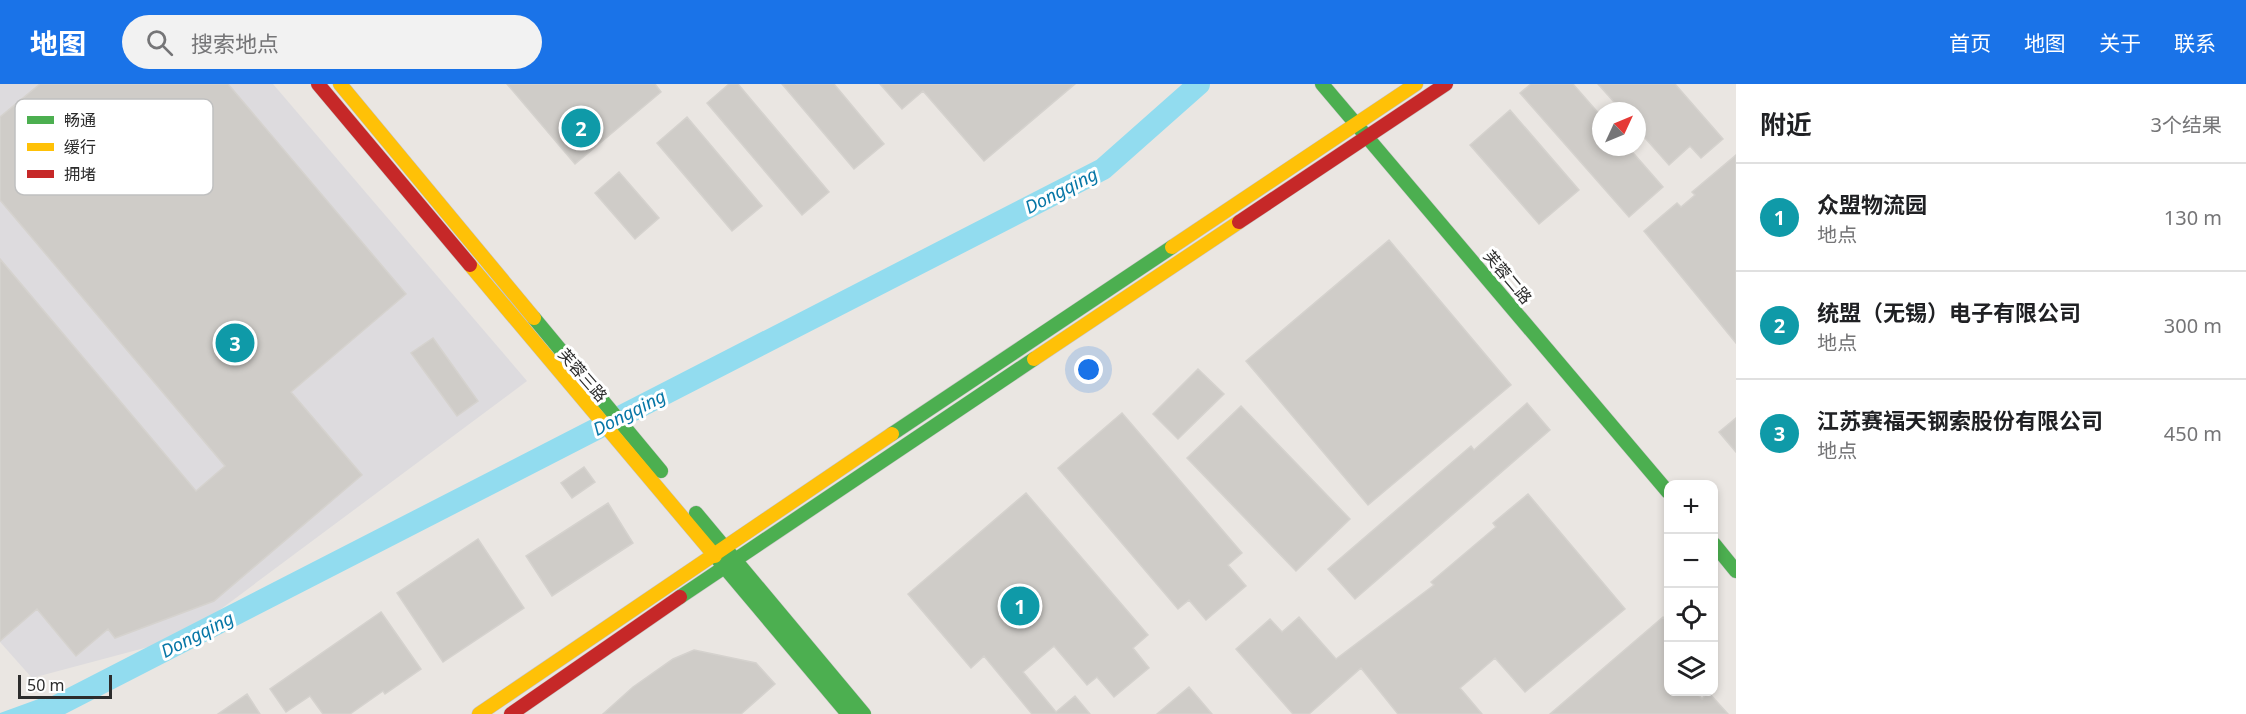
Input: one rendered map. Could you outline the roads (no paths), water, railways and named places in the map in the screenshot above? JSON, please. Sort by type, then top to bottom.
[{"type":"main road","name":"芙蓉三路","points":[[318,84],[571,388],[645,461]]},
{"type":"main road","name":"芙蓉三路","points":[[340,84],[585,377],[645,461],[719,550],[848,714]]},
{"type":"main road","name":"芙蓉二路","points":[[1322,84],[1664,487]]},
{"type":"main road","points":[[479,714],[719,550],[1416,84]]},
{"type":"main road","points":[[511,714],[729,563],[1446,84]]},
{"type":"main road","points":[[1718,550],[1736,571]]},
{"type":"main road","name":"芙蓉三路","points":[[729,563],[864,714]]},
{"type":"water","points":[[44,697],[54,714],[0,714],[0,713]]},
{"type":"waterway","name":"Dongqing","points":[[41,714],[1103,169],[1199,84]]},
{"type":"place","name":"统盟（无锡）电子有限公司","points":[[581,128]]},
{"type":"place","name":"江苏赛福天钢索股份有限公司","points":[[235,343]]},
{"type":"place","name":"众盟物流园","points":[[1020,606]]}]
